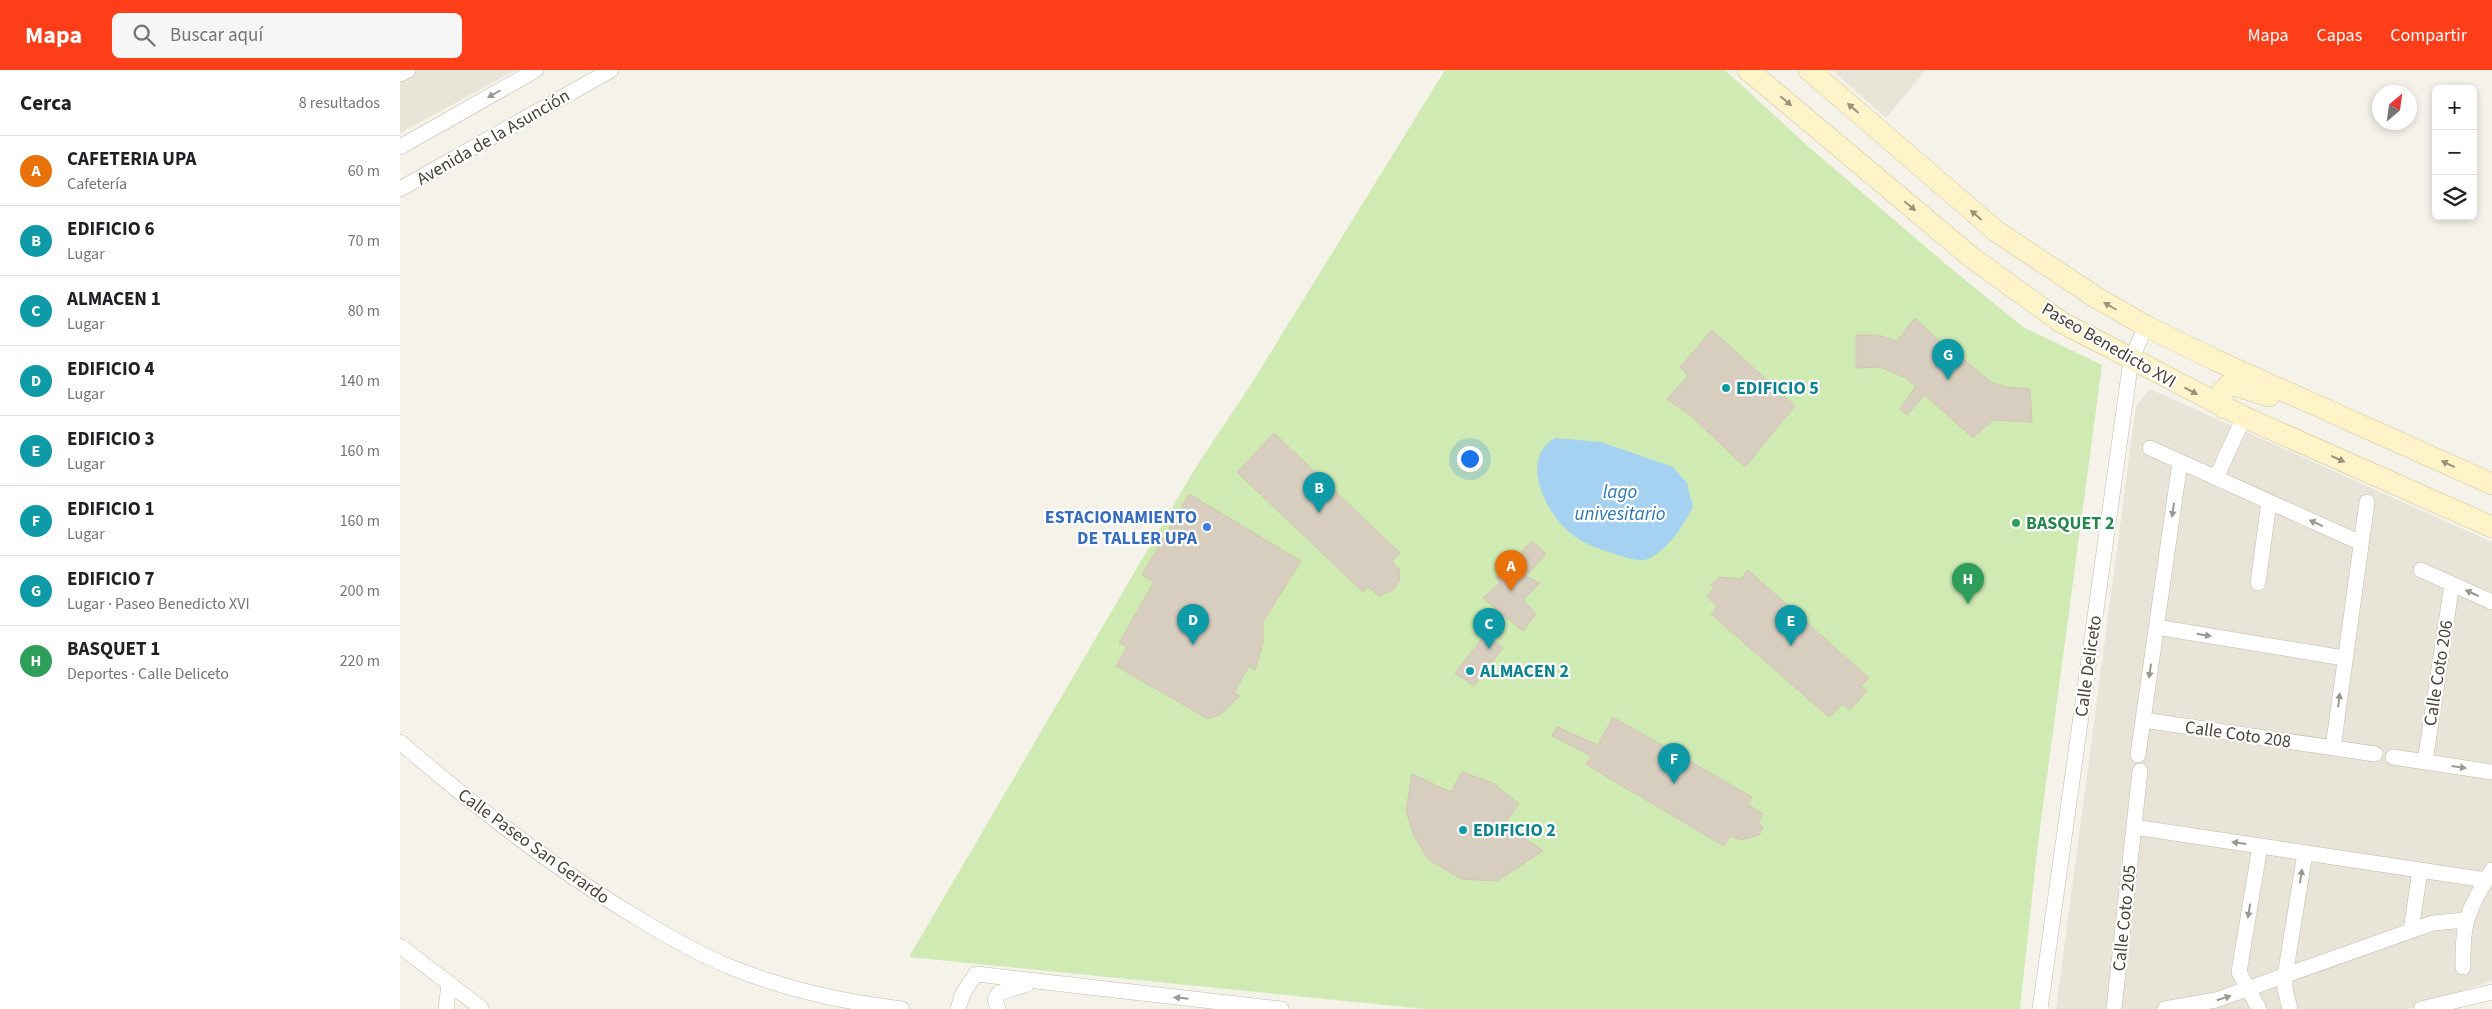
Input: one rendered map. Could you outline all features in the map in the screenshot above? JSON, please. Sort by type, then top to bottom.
[{"type":"street","points":[[400,71],[408,70]]},
{"type":"street","name":"Avenida de la Asunción","points":[[400,148],[536,70]]},
{"type":"street","name":"Avenida de la Asunción","points":[[400,189],[611,70]]},
{"type":"street","name":"Paseo Benedicto XVI","points":[[1748,70],[1971,257],[2061,322],[2224,408],[2492,527]]},
{"type":"street","name":"Paseo Benedicto XVI","points":[[1809,70],[1996,232],[2097,298],[2146,326],[2492,484]]},
{"type":"street","name":"Calle Deliceto","points":[[2040,1009],[2131,360],[2146,326]]},
{"type":"street","points":[[2224,408],[2221,393],[2230,384],[2362,425]]},
{"type":"street","points":[[2216,478],[2244,417]]},
{"type":"street","points":[[2150,448],[2361,543]]},
{"type":"street","points":[[2138,755],[2180,462]]},
{"type":"street","points":[[2258,583],[2269,502]]},
{"type":"street","points":[[2333,748],[2367,502]]},
{"type":"street","points":[[2421,570],[2492,602]]},
{"type":"street","name":"Calle Coto 206","points":[[2425,762],[2452,584]]},
{"type":"street","points":[[2156,627],[2344,658]]},
{"type":"street","name":"Calle Coto 208","points":[[2143,720],[2375,754]]},
{"type":"street","name":"Calle Paseo San Gerardo","points":[[400,742],[444,781],[582,885],[671,938],[733,968],[805,991],[870,1005],[902,1009]]},
{"type":"street","points":[[2392,757],[2492,772]]},
{"type":"street","name":"Calle Coto 205","points":[[2114,1009],[2140,771]]},
{"type":"street","points":[[2134,827],[2420,870],[2489,875],[2465,920],[2462,937],[2463,967]]},
{"type":"street","points":[[2259,1009],[2239,972],[2260,846]]},
{"type":"street","points":[[2290,1009],[2285,989],[2286,976],[2305,853]]},
{"type":"street","points":[[2411,931],[2420,870]]},
{"type":"street","points":[[2165,1009],[2216,1000],[2411,931],[2443,921],[2465,920]]},
{"type":"street","points":[[400,946],[481,1008]]},
{"type":"street","points":[[958,1009],[963,993],[976,974],[1281,1009]]},
{"type":"street","points":[[998,1009],[995,999],[999,994],[1036,982]]},
{"type":"street","points":[[446,1009],[449,984]]},
{"type":"street","points":[[2421,1009],[2492,992]]},
{"type":"shaded area","points":[[400,70],[516,70],[400,133]]},
{"type":"shaded area","points":[[1832,70],[1926,70],[1886,118]]},
{"type":"shaded area","points":[[2150,389],[2492,542],[2492,981],[2408,1009],[2056,1009],[2136,406]]},
{"type":"green space","points":[[1445,70],[1725,70],[1810,148],[1948,266],[2023,327],[2102,365],[2037,851],[2020,1009],[1425,1009],[909,957],[1196,467],[1250,386]]},
{"type":"water","name":"lago univesitario","points":[[1555,438],[1601,442],[1673,467],[1687,483],[1693,507],[1669,543],[1656,555],[1645,560],[1637,560],[1593,546],[1569,532],[1560,523],[1545,499],[1537,471],[1544,447]]},
{"type":"building","points":[[1915,318],[1949,350],[1951,349],[1991,382],[2006,387],[2030,389],[2032,422],[1993,420],[1973,438],[1925,395],[1907,415],[1900,409],[1916,386],[1906,378],[1880,367],[1856,368],[1856,335],[1878,335],[1897,341]]},
{"type":"building","name":"EDIFICIO 5","points":[[1712,330],[1795,406],[1745,467],[1690,415],[1667,399],[1688,376],[1680,367]]},
{"type":"building","points":[[1274,433],[1400,553],[1392,562],[1399,569],[1400,579],[1394,589],[1379,596],[1368,587],[1363,592],[1237,472]]},
{"type":"building","points":[[1189,494],[1301,561],[1263,622],[1263,643],[1255,670],[1249,666],[1234,693],[1240,696],[1220,715],[1208,719],[1116,666],[1127,647],[1119,643],[1154,582],[1142,575]]},
{"type":"building","points":[[1532,541],[1546,554],[1526,576],[1540,583],[1523,600],[1536,614],[1523,631],[1483,598],[1500,582],[1496,578]]},
{"type":"building","points":[[1748,570],[1869,678],[1861,686],[1867,691],[1850,710],[1843,704],[1829,717],[1711,614],[1717,607],[1707,596],[1714,587],[1711,585],[1720,577],[1741,579]]},
{"type":"building","points":[[1486,634],[1503,648],[1474,686],[1455,673]]},
{"type":"building","points":[[1613,717],[1752,797],[1748,805],[1763,814],[1758,823],[1763,827],[1759,835],[1741,840],[1730,836],[1724,846],[1586,764],[1591,756],[1552,736],[1557,727],[1598,745]]},
{"type":"building","name":"EDIFICIO 2","points":[[1462,772],[1493,783],[1519,804],[1505,824],[1543,851],[1497,881],[1461,879],[1428,859],[1414,836],[1406,811],[1412,774],[1451,792]]},
{"type":"place","name":"EDIFICIO 7","points":[[1948,380]]},
{"type":"place","name":"EDIFICIO 5","points":[[1726,388]]},
{"type":"place","name":"EDIFICIO 6","points":[[1319,513]]},
{"type":"place","name":"BASQUET 2","points":[[2016,523]]},
{"type":"place","name":"ESTACIONAMIENTO DE TALLER UPA","points":[[1207,527]]},
{"type":"place","name":"CAFETERIA UPA","points":[[1511,591]]},
{"type":"place","name":"BASQUET 1","points":[[1968,604]]},
{"type":"place","name":"EDIFICIO 4","points":[[1193,645]]},
{"type":"place","name":"EDIFICIO 3","points":[[1791,646]]},
{"type":"place","name":"ALMACEN 1","points":[[1489,649]]},
{"type":"place","name":"ALMACEN 2","points":[[1470,671]]},
{"type":"place","name":"EDIFICIO 1","points":[[1674,784]]},
{"type":"place","name":"EDIFICIO 2","points":[[1463,830]]}]
